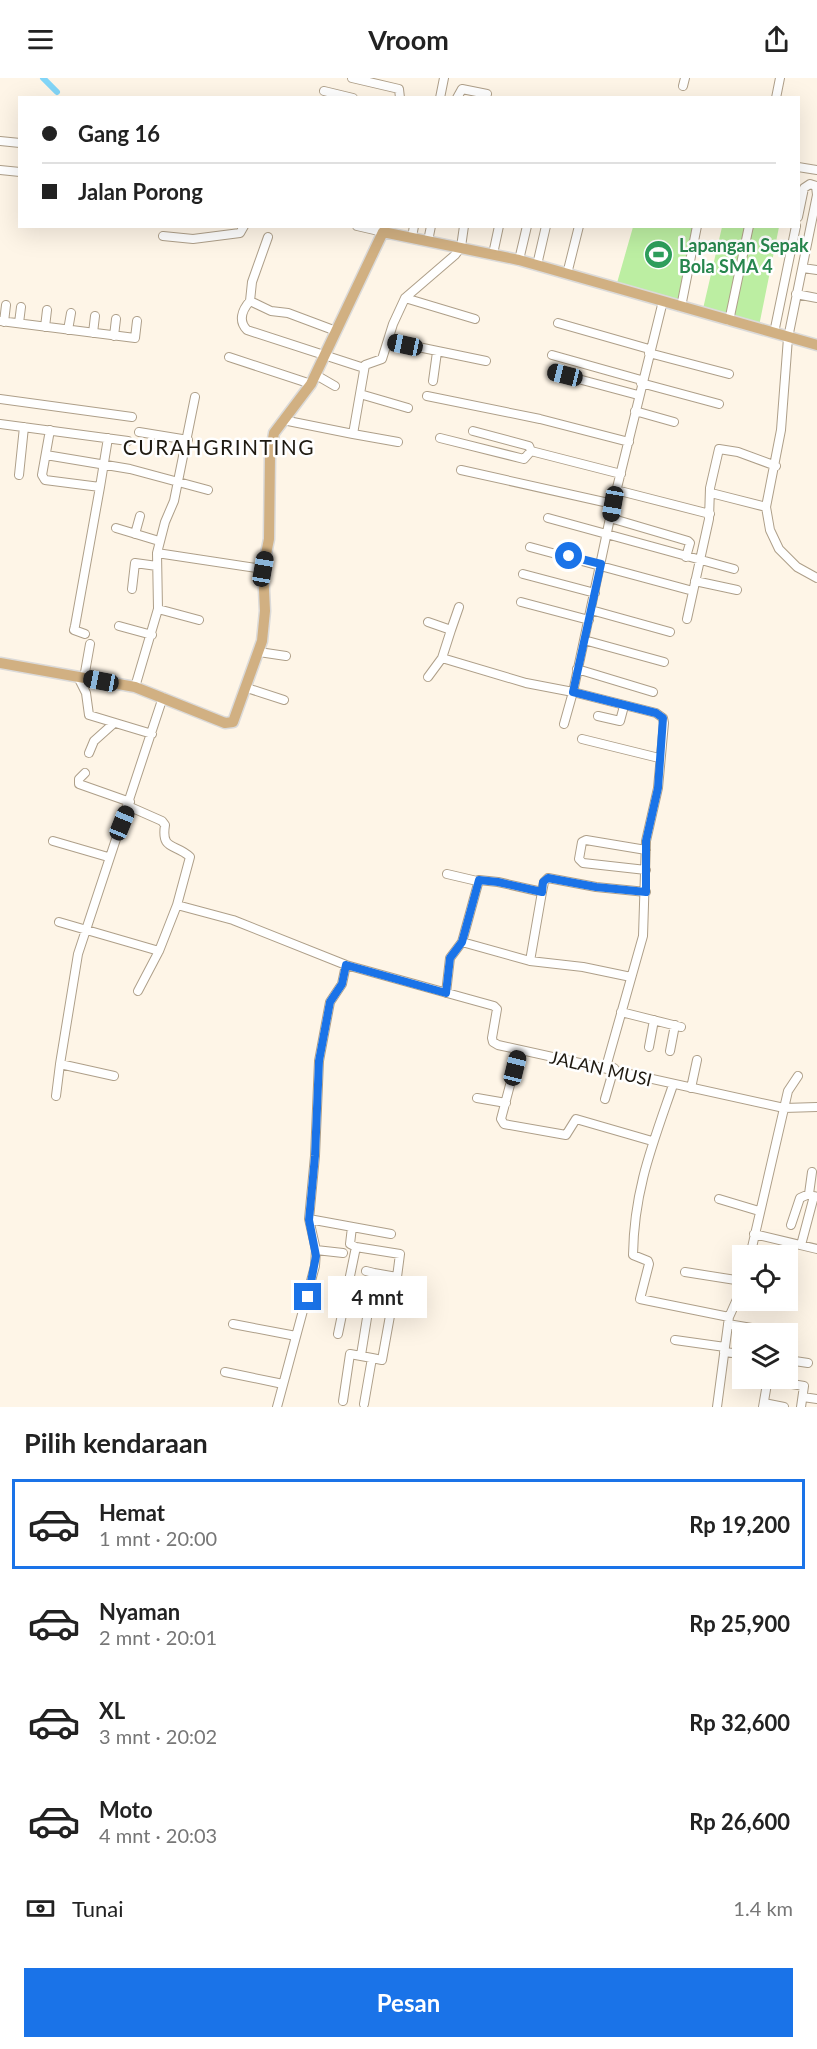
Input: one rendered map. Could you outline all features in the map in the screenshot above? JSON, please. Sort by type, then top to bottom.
[{"type":"main road","points":[[0,663],[135,687],[161,703],[231,724],[247,688],[259,652],[265,611],[263,569],[270,528],[270,456],[274,433],[314,379],[383,232],[413,232],[428,241],[519,260],[817,345]]},
{"type":"street","points":[[352,78],[399,89],[400,96]]},
{"type":"street","points":[[440,96],[444,78]]},
{"type":"street","points":[[776,96],[780,78]]},
{"type":"street","points":[[457,96],[458,92],[464,89],[487,96],[489,85]]},
{"type":"street","points":[[324,91],[345,96]]},
{"type":"street","points":[[0,141],[18,142]]},
{"type":"street","points":[[800,167],[817,170]]},
{"type":"street","points":[[0,170],[18,172]]},
{"type":"street","points":[[800,207],[804,188],[810,184],[816,186],[817,195],[788,338],[786,387],[776,466],[766,507],[770,530],[779,549],[797,567],[817,578]]},
{"type":"street","points":[[163,236],[193,239],[240,233],[243,228]]},
{"type":"street","points":[[369,228],[383,232]]},
{"type":"street","points":[[428,241],[431,228]]},
{"type":"street","points":[[353,434],[367,362],[382,359],[393,324],[405,298],[450,261],[461,247],[464,228]]},
{"type":"street","points":[[491,254],[495,228]]},
{"type":"street","points":[[491,254],[499,228]]},
{"type":"street","points":[[519,260],[526,228]]},
{"type":"street","points":[[537,265],[546,228]]},
{"type":"street","points":[[567,274],[578,228]]},
{"type":"street","points":[[681,307],[698,228]]},
{"type":"street","points":[[729,321],[749,228]]},
{"type":"street","points":[[774,333],[796,228]]},
{"type":"street","points":[[268,237],[252,282],[250,301],[242,317],[247,330],[364,368]]},
{"type":"street","points":[[803,268],[817,270]]},
{"type":"street","points":[[796,294],[817,298]]},
{"type":"street","points":[[405,298],[475,320]]},
{"type":"street","points":[[250,301],[271,311],[288,313],[336,331]]},
{"type":"street","points":[[564,724],[638,394],[663,301]]},
{"type":"street","points":[[6,305],[2,321],[114,336],[135,338],[137,321]]},
{"type":"street","points":[[19,323],[21,307]]},
{"type":"street","points":[[45,327],[47,310]]},
{"type":"street","points":[[68,330],[70,313]]},
{"type":"street","points":[[93,333],[95,316]]},
{"type":"street","points":[[114,336],[116,319]]},
{"type":"street","points":[[558,323],[729,374]]},
{"type":"street","points":[[389,341],[486,361]]},
{"type":"street","points":[[433,381],[438,352]]},
{"type":"street","points":[[552,356],[719,404]]},
{"type":"street","points":[[229,357],[335,386]]},
{"type":"street","points":[[552,372],[638,394]]},
{"type":"street","points":[[360,394],[408,408]]},
{"type":"street","points":[[427,396],[540,419],[629,442]]},
{"type":"street","points":[[135,687],[158,609],[157,553],[159,541],[178,484],[195,397]]},
{"type":"street","points":[[0,399],[132,417]]},
{"type":"street","points":[[635,411],[674,422]]},
{"type":"street","points":[[283,420],[398,442]]},
{"type":"street","points":[[0,424],[128,441]]},
{"type":"street","points":[[19,475],[24,427]]},
{"type":"street","points":[[50,430],[42,475],[45,480],[100,487]]},
{"type":"street","points":[[473,431],[529,446],[531,451],[621,474]]},
{"type":"street","points":[[139,432],[188,440]]},
{"type":"street","points":[[85,634],[74,630],[108,438]]},
{"type":"street","points":[[440,438],[524,459],[531,451]]},
{"type":"street","points":[[687,619],[710,514],[710,488],[720,449],[738,452],[776,466]]},
{"type":"street","points":[[46,455],[104,463],[208,490]]},
{"type":"street","points":[[461,470],[613,504]]},
{"type":"street","points":[[616,490],[710,514]]},
{"type":"street","points":[[711,493],[766,507]]},
{"type":"street","points":[[135,534],[140,516]]},
{"type":"street","points":[[548,518],[734,569]]},
{"type":"street","points":[[610,519],[688,541],[690,543],[686,556]]},
{"type":"street","points":[[116,528],[159,541]]},
{"type":"street","points":[[530,547],[601,564],[693,591]]},
{"type":"street","points":[[157,553],[263,569]]},
{"type":"street","points":[[132,590],[135,563],[157,566]]},
{"type":"street","points":[[523,574],[595,593]]},
{"type":"street","points":[[695,581],[738,590]]},
{"type":"street","points":[[521,602],[589,620]]},
{"type":"street","points":[[428,677],[442,658],[459,608]]},
{"type":"street","points":[[158,609],[199,620]]},
{"type":"street","points":[[591,610],[670,632]]},
{"type":"street","points":[[428,622],[451,630]]},
{"type":"street","points":[[119,626],[152,635]]},
{"type":"street","points":[[584,640],[664,662]]},
{"type":"street","points":[[90,644],[81,679],[86,693],[88,715],[152,734]]},
{"type":"street","points":[[259,652],[286,656]]},
{"type":"street","points":[[442,658],[526,683],[656,713],[663,718],[658,788],[647,830],[643,936],[621,1012],[605,1099]]},
{"type":"street","points":[[577,669],[653,692]]},
{"type":"street","points":[[247,688],[284,700]]},
{"type":"street","points":[[56,1096],[73,996],[74,971],[108,857],[129,804],[161,703]]},
{"type":"street","points":[[598,716],[620,721],[624,706]]},
{"type":"street","points":[[89,753],[94,741],[113,724]]},
{"type":"street","points":[[582,739],[659,758]]},
{"type":"street","points":[[85,772],[79,779],[79,784],[129,804],[162,821],[166,844],[190,856],[177,905],[159,951],[138,991]]},
{"type":"street","points":[[646,849],[586,840],[582,842],[579,859],[583,863],[646,870]]},
{"type":"street","points":[[53,842],[108,857]]},
{"type":"street","points":[[447,874],[542,892]]},
{"type":"street","points":[[530,961],[543,882],[548,878],[596,887],[646,892]]},
{"type":"street","points":[[446,993],[450,958],[462,942],[477,881]]},
{"type":"street","name":"JALAN MUSI","points":[[177,905],[233,921],[346,965],[494,1006],[497,1009],[493,1042],[519,1051],[610,1067],[673,1085],[784,1108],[817,1107]]},
{"type":"street","points":[[59,922],[159,951]]},
{"type":"street","points":[[462,942],[530,961],[584,967],[631,977]]},
{"type":"street","points":[[277,1407],[308,1297],[316,1250],[309,1220],[322,1039],[330,1002],[342,984],[346,965]]},
{"type":"street","points":[[621,1012],[678,1026],[670,1051]]},
{"type":"street","points":[[649,1047],[654,1020]]},
{"type":"street","points":[[519,1051],[501,1119],[504,1124],[566,1135],[576,1119],[652,1141]]},
{"type":"street","points":[[692,1088],[697,1060]]},
{"type":"street","points":[[60,1064],[114,1076]]},
{"type":"street","points":[[752,1245],[788,1091],[798,1077]]},
{"type":"street","points":[[673,1085],[644,1168],[634,1219],[634,1257],[648,1261],[649,1264],[640,1299],[737,1323]]},
{"type":"street","points":[[477,1098],[506,1103]]},
{"type":"street","points":[[801,1245],[813,1196],[812,1172]]},
{"type":"street","points":[[791,1225],[800,1198],[813,1196]]},
{"type":"street","points":[[719,1199],[759,1211]]},
{"type":"street","points":[[309,1220],[391,1234]]},
{"type":"street","points":[[343,1401],[350,1354],[382,1360],[400,1254],[350,1244],[352,1227]]},
{"type":"street","points":[[754,1234],[817,1249]]},
{"type":"street","points":[[338,1334],[356,1247]]},
{"type":"street","points":[[316,1250],[343,1253]]},
{"type":"street","points":[[361,1355],[371,1293],[370,1272],[397,1277]]},
{"type":"street","points":[[685,1272],[732,1279]]},
{"type":"street","points":[[347,1288],[371,1293]]},
{"type":"street","points":[[717,1407],[728,1321],[732,1311]]},
{"type":"street","points":[[233,1324],[296,1336]]},
{"type":"street","points":[[675,1340],[732,1352]]},
{"type":"street","points":[[364,1404],[372,1358]]},
{"type":"street","points":[[798,1362],[808,1363]]},
{"type":"street","points":[[225,1372],[282,1384]]},
{"type":"street","points":[[798,1385],[803,1386],[801,1407]]},
{"type":"street","points":[[766,1389],[763,1405],[784,1407]]},
{"type":"street","points":[[803,1397],[817,1400]]},
{"type":"green space","name":"Lapangan Sepak Bola SMA 4","points":[[633,228],[696,228],[681,303],[617,283]]},
{"type":"green space","points":[[722,228],[747,228],[727,320],[702,313]]},
{"type":"green space","points":[[751,228],[779,228],[759,326],[733,320]]},
{"type":"waterway","points":[[43,78],[57,92]]},
{"type":"place","name":"Lapangan Sepak Bola SMA 4","points":[[658,255]]},
{"type":"district","name":"CURAHGRINTING","points":[[219,446]]},
{"type":"route","points":[[308,1297],[316,1256],[309,1213],[315,1156],[317,1075],[330,1002],[345,978],[346,965],[446,993],[450,958],[462,942],[479,880],[542,892],[543,882],[548,878],[596,887],[646,892],[647,830],[658,788],[663,718],[656,713],[573,692],[601,564],[569,556]]}]
